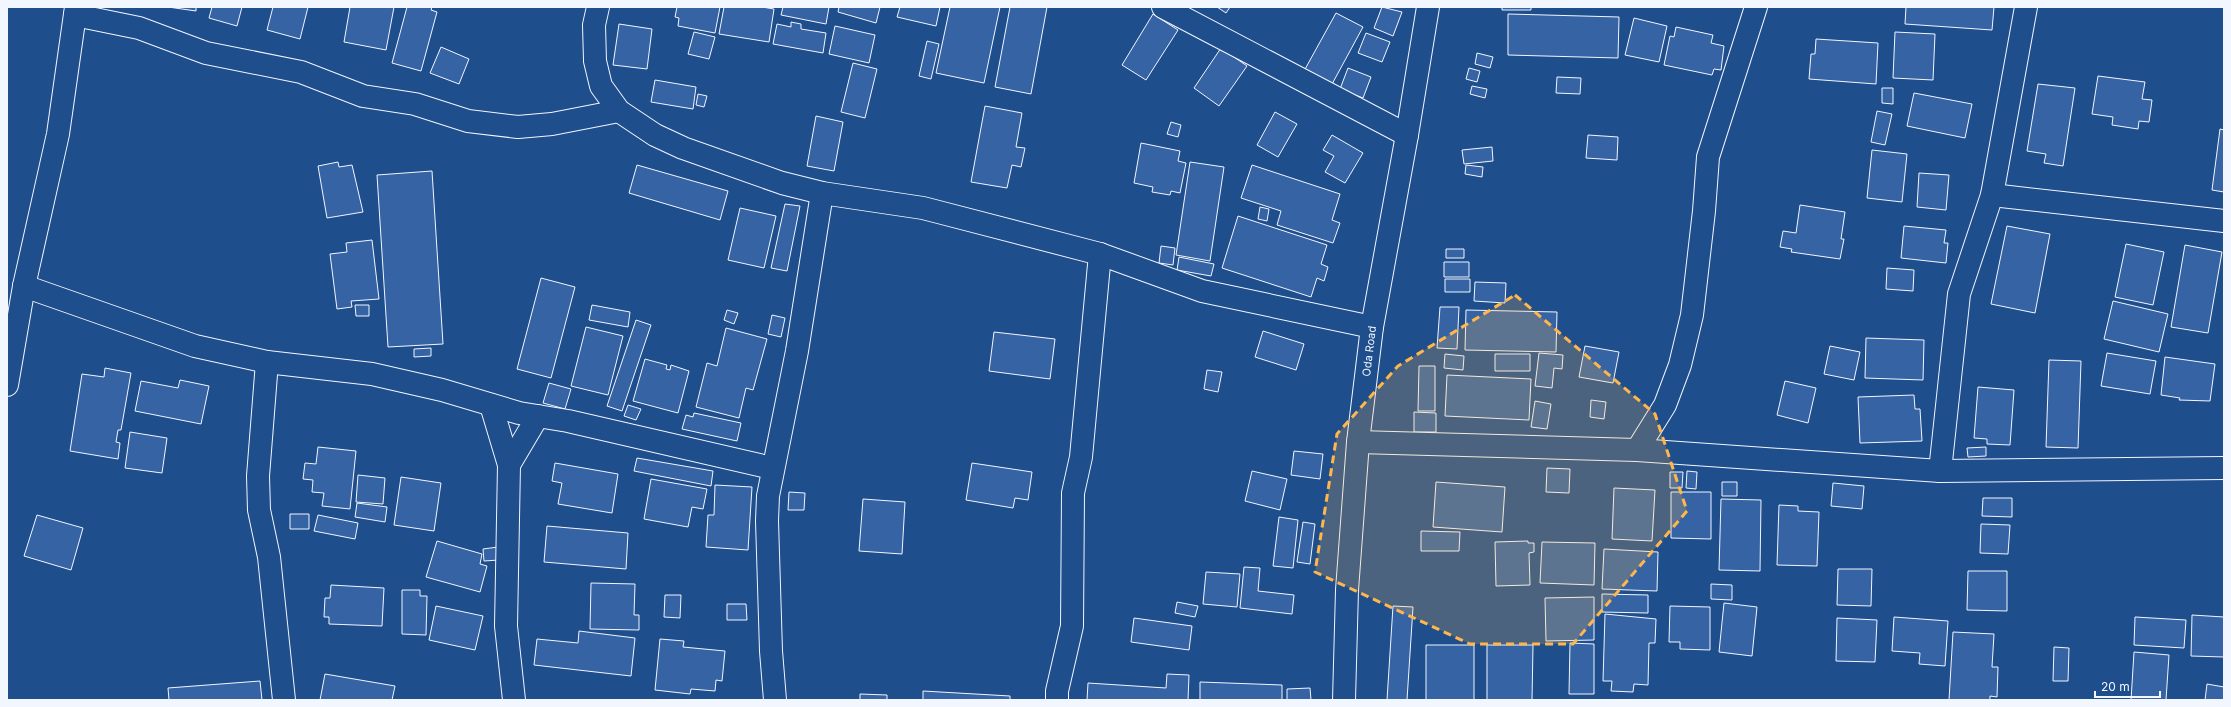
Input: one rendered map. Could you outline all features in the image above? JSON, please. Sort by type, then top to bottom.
[{"type":"street","points":[[598,7],[594,25],[595,61],[601,86],[619,111],[655,135],[683,148],[782,183],[822,193],[923,208],[1100,254],[1202,291],[1372,327]]},
{"type":"street","points":[[1163,7],[1407,135]]},
{"type":"street","name":"Oda Road","points":[[1344,700],[1347,590],[1358,442],[1372,327],[1407,135],[1428,7]]},
{"type":"street","points":[[1637,450],[1665,406],[1680,365],[1692,315],[1704,211],[1708,157],[1756,7]]},
{"type":"street","points":[[1940,470],[1959,294],[1992,195],[2026,7]]},
{"type":"street","points":[[7,385],[24,286],[58,134],[75,11],[139,28],[206,53],[300,72],[363,96],[415,104],[468,121],[518,127],[552,124],[619,111]]},
{"type":"street","points":[[775,700],[771,650],[767,521],[772,468],[797,351],[822,193]]},
{"type":"street","points":[[1992,195],[2224,221]]},
{"type":"street","points":[[1057,700],[1057,690],[1072,626],[1073,493],[1081,457],[1100,254]]},
{"type":"street","points":[[24,286],[195,346],[267,362],[372,374],[442,390],[491,405],[772,468]]},
{"type":"street","points":[[267,362],[258,476],[259,510],[269,557],[284,700]]},
{"type":"street","points":[[491,405],[509,465],[506,626],[514,700]]},
{"type":"street","points":[[509,465],[538,416]]},
{"type":"street","points":[[1358,442],[1637,450],[1940,470],[2224,468]]},
{"type":"highlighted area","points":[[1515,295],[1655,414],[1687,511],[1573,644],[1470,644],[1315,572],[1337,434],[1398,366]]},
{"type":"building","points":[[168,7],[196,7],[196,11]]},
{"type":"building","points":[[212,7],[242,7],[237,26],[209,18]]},
{"type":"building","points":[[273,7],[308,7],[300,39],[267,30]]},
{"type":"building","points":[[350,7],[394,7],[386,50],[344,42]]},
{"type":"building","points":[[407,7],[432,7],[431,10],[437,12],[421,71],[392,63]]},
{"type":"building","points":[[677,7],[720,7],[715,33],[678,26],[679,18],[675,17]]},
{"type":"building","points":[[724,7],[762,7],[774,9],[769,42],[719,34]]},
{"type":"building","points":[[783,7],[829,7],[826,24],[781,15]]},
{"type":"building","points":[[839,7],[880,7],[876,23],[838,12]]},
{"type":"building","points":[[900,7],[940,7],[936,26],[897,17]]},
{"type":"building","points":[[950,7],[1000,7],[984,83],[936,73]]},
{"type":"building","points":[[1010,7],[1047,7],[1031,94],[995,87]]},
{"type":"building","points":[[1217,7],[1230,7],[1226,13]]},
{"type":"building","points":[[1382,7],[1402,12],[1393,36],[1374,28]]},
{"type":"building","points":[[1502,7],[1531,7],[1531,10],[1502,10]]},
{"type":"building","points":[[1906,7],[1994,7],[1992,30],[1905,24]]},
{"type":"building","points":[[1336,13],[1363,27],[1331,86],[1304,71]]},
{"type":"building","points":[[1153,14],[1178,30],[1146,80],[1122,65]]},
{"type":"building","points":[[1508,14],[1619,17],[1618,58],[1508,55]]},
{"type":"building","points":[[1634,18],[1667,26],[1659,62],[1625,55]]},
{"type":"building","points":[[791,22],[801,24],[801,29],[826,33],[823,53],[773,44],[777,24],[791,27]]},
{"type":"building","points":[[619,24],[652,29],[647,69],[613,65]]},
{"type":"building","points":[[835,26],[875,35],[869,63],[829,54]]},
{"type":"building","points":[[1676,27],[1713,35],[1711,43],[1724,46],[1721,70],[1714,69],[1712,75],[1664,65],[1670,36],[1674,37]]},
{"type":"building","points":[[694,32],[715,37],[709,59],[688,54]]},
{"type":"building","points":[[1895,32],[1935,34],[1933,80],[1893,78]]},
{"type":"building","points":[[1366,33],[1390,42],[1382,62],[1358,53]]},
{"type":"building","points":[[1816,39],[1878,43],[1876,84],[1809,79],[1811,54],[1815,54]]},
{"type":"building","points":[[927,41],[939,44],[931,79],[919,76]]},
{"type":"building","points":[[441,47],[469,59],[459,84],[430,73]]},
{"type":"building","points":[[1221,48],[1247,66],[1219,106],[1194,88]]},
{"type":"building","points":[[1477,53],[1493,57],[1490,68],[1475,64]]},
{"type":"building","points":[[853,63],[877,69],[865,118],[841,112]]},
{"type":"building","points":[[1348,68],[1371,77],[1363,98],[1340,89]]},
{"type":"building","points":[[1469,68],[1480,71],[1477,82],[1466,79]]},
{"type":"building","points":[[2098,76],[2145,82],[2142,99],[2152,100],[2149,122],[2139,121],[2138,129],[2112,125],[2113,117],[2092,114]]},
{"type":"building","points":[[1557,77],[1581,78],[1580,94],[1556,93]]},
{"type":"building","points":[[655,80],[696,87],[693,109],[651,102]]},
{"type":"building","points":[[2038,84],[2075,88],[2063,166],[2044,163],[2046,154],[2027,151]]},
{"type":"building","points":[[1472,86],[1487,89],[1485,98],[1470,94]]},
{"type":"building","points":[[1882,88],[1893,88],[1893,104],[1882,103]]},
{"type":"building","points":[[1914,93],[1972,104],[1965,138],[1907,126]]},
{"type":"building","points":[[698,94],[707,96],[704,107],[696,105]]},
{"type":"building","points":[[985,106],[1022,113],[1016,147],[1025,148],[1021,167],[1012,165],[1007,188],[971,182]]},
{"type":"building","points":[[1877,111],[1892,114],[1885,145],[1871,142]]},
{"type":"building","points":[[1275,112],[1297,124],[1278,157],[1257,145]]},
{"type":"building","points":[[816,116],[843,122],[834,171],[807,166]]},
{"type":"building","points":[[1171,122],[1181,125],[1178,137],[1167,134]]},
{"type":"building","points":[[2220,129],[2224,130],[2224,192],[2212,190]]},
{"type":"building","points":[[1332,135],[1363,153],[1345,183],[1325,172],[1334,156],[1323,150]]},
{"type":"building","points":[[1588,135],[1618,137],[1617,160],[1586,158]]},
{"type":"building","points":[[1141,143],[1180,151],[1178,161],[1186,163],[1180,193],[1171,191],[1170,195],[1152,192],[1153,187],[1134,183]]},
{"type":"building","points":[[1492,147],[1493,161],[1464,164],[1462,150]]},
{"type":"building","points":[[1872,150],[1907,154],[1902,202],[1867,198]]},
{"type":"building","points":[[338,162],[339,167],[352,165],[363,212],[327,218],[318,166]]},
{"type":"building","points":[[1190,162],[1224,167],[1210,261],[1176,255]]},
{"type":"building","points":[[637,165],[728,191],[720,220],[629,193]]},
{"type":"building","points":[[1252,165],[1340,194],[1332,220],[1340,223],[1333,243],[1277,225],[1281,211],[1241,198]]},
{"type":"building","points":[[1466,165],[1483,167],[1482,177],[1465,174]]},
{"type":"building","points":[[432,171],[443,344],[388,347],[377,175]]},
{"type":"building","points":[[1919,173],[1949,175],[1946,210],[1917,207]]},
{"type":"building","points":[[785,204],[800,206],[787,271],[771,268]]},
{"type":"building","points":[[1800,205],[1845,212],[1841,239],[1844,239],[1840,259],[1791,252],[1792,249],[1780,247],[1783,231],[1796,233]]},
{"type":"building","points":[[1260,207],[1269,209],[1267,221],[1258,219]]},
{"type":"building","points":[[740,208],[776,216],[764,268],[728,260]]},
{"type":"building","points":[[1238,216],[1327,245],[1321,264],[1328,267],[1324,281],[1317,278],[1311,297],[1222,268]]},
{"type":"building","points":[[1904,226],[1946,230],[1944,243],[1948,243],[1946,263],[1901,258]]},
{"type":"building","points":[[2007,226],[2050,234],[2035,313],[1991,304]]},
{"type":"building","points":[[372,240],[379,299],[351,301],[352,307],[337,309],[330,254],[347,252],[346,243]]},
{"type":"building","points":[[2126,244],[2164,252],[2153,305],[2115,297]]},
{"type":"building","points":[[2185,245],[2222,252],[2208,333],[2171,327]]},
{"type":"building","points":[[1161,246],[1175,248],[1173,265],[1159,263]]},
{"type":"building","points":[[1446,249],[1464,249],[1464,258],[1446,258]]},
{"type":"building","points":[[1179,257],[1214,264],[1211,276],[1177,270]]},
{"type":"building","points":[[1444,262],[1469,262],[1469,277],[1444,277]]},
{"type":"building","points":[[1887,268],[1914,270],[1913,291],[1886,289]]},
{"type":"building","points":[[541,278],[575,287],[551,378],[517,369]]},
{"type":"building","points":[[1445,279],[1470,279],[1470,292],[1445,292]]},
{"type":"building","points":[[1475,282],[1506,283],[1505,303],[1474,301]]},
{"type":"building","points":[[2113,301],[2168,314],[2159,352],[2104,339]]},
{"type":"building","points":[[355,305],[369,305],[369,316],[356,316]]},
{"type":"building","points":[[592,305],[630,312],[628,327],[589,320]]},
{"type":"building","points":[[1440,307],[1459,307],[1457,349],[1437,348]]},
{"type":"building","points":[[727,310],[738,313],[734,324],[724,320]]},
{"type":"building","points":[[1466,310],[1557,312],[1556,352],[1465,350]]},
{"type":"building","points":[[772,315],[785,318],[781,337],[768,334]]},
{"type":"building","points":[[636,320],[651,325],[622,411],[607,406]]},
{"type":"building","points":[[586,327],[623,336],[608,395],[571,386]]},
{"type":"building","points":[[726,328],[767,339],[753,390],[746,388],[739,418],[696,407],[707,363],[717,366]]},
{"type":"building","points":[[1263,331],[1304,344],[1296,370],[1255,357]]},
{"type":"building","points":[[994,332],[1055,339],[1050,379],[989,371]]},
{"type":"building","points":[[1866,338],[1924,340],[1923,380],[1865,378]]},
{"type":"building","points":[[1585,346],[1619,352],[1613,383],[1579,377]]},
{"type":"building","points":[[1830,346],[1860,352],[1854,380],[1824,374]]},
{"type":"building","points":[[431,348],[431,356],[414,357],[414,349]]},
{"type":"building","points":[[1539,353],[1563,355],[1562,369],[1554,368],[1552,388],[1535,386]]},
{"type":"building","points":[[2107,353],[2156,361],[2150,394],[2101,386]]},
{"type":"building","points":[[1445,354],[1464,356],[1463,370],[1444,368]]},
{"type":"building","points":[[1495,354],[1530,354],[1530,371],[1495,371]]},
{"type":"building","points":[[2165,357],[2215,364],[2210,401],[2179,400],[2180,398],[2161,395]]},
{"type":"building","points":[[645,359],[667,365],[666,369],[670,370],[671,365],[689,371],[678,413],[633,401]]},
{"type":"building","points":[[2049,360],[2081,361],[2078,448],[2046,447]]},
{"type":"building","points":[[1419,366],[1435,366],[1435,411],[1418,411]]},
{"type":"building","points":[[105,368],[131,373],[121,430],[118,430],[116,442],[120,443],[118,459],[70,451],[82,374],[104,377]]},
{"type":"building","points":[[1207,370],[1222,372],[1218,392],[1204,389]]},
{"type":"building","points":[[1447,375],[1531,379],[1529,420],[1445,416]]},
{"type":"building","points":[[180,380],[209,386],[201,424],[135,411],[141,381],[178,388]]},
{"type":"building","points":[[1785,381],[1816,388],[1808,423],[1777,415]]},
{"type":"building","points":[[549,383],[571,389],[565,409],[543,403]]},
{"type":"building","points":[[1978,387],[2014,390],[2010,445],[1987,444],[1987,439],[1974,438]]},
{"type":"building","points":[[1914,395],[1915,409],[1920,409],[1922,441],[1860,443],[1858,397]]},
{"type":"building","points":[[1591,400],[1606,402],[1604,419],[1590,417]]},
{"type":"building","points":[[1535,401],[1551,404],[1547,429],[1531,427]]},
{"type":"building","points":[[628,405],[641,409],[636,420],[624,416]]},
{"type":"building","points":[[1414,412],[1436,413],[1436,432],[1414,432]]},
{"type":"building","points":[[694,413],[741,423],[737,441],[682,429],[686,415],[693,417]]},
{"type":"building","points":[[130,432],[167,438],[162,473],[125,468]]},
{"type":"building","points":[[318,447],[356,451],[350,509],[322,506],[324,493],[312,492],[313,480],[303,479],[305,463],[316,464]]},
{"type":"building","points":[[1986,447],[1986,456],[1968,457],[1967,448]]},
{"type":"building","points":[[1294,451],[1323,454],[1320,479],[1291,475]]},
{"type":"building","points":[[637,458],[713,471],[711,486],[634,471]]},
{"type":"building","points":[[555,463],[618,474],[612,513],[558,504],[562,483],[552,481]]},
{"type":"building","points":[[972,463],[1032,472],[1028,500],[1015,498],[1013,508],[966,500]]},
{"type":"building","points":[[1547,468],[1570,469],[1569,493],[1546,492]]},
{"type":"building","points":[[1252,471],[1287,479],[1280,510],[1245,501]]},
{"type":"building","points":[[1687,471],[1697,472],[1696,489],[1686,488]]},
{"type":"building","points":[[1670,472],[1683,472],[1682,488],[1670,488]]},
{"type":"building","points":[[358,475],[385,478],[383,504],[356,502]]},
{"type":"building","points":[[401,477],[441,483],[434,531],[394,525]]},
{"type":"building","points":[[651,479],[707,489],[703,509],[692,507],[688,527],[644,519]]},
{"type":"building","points":[[1436,482],[1505,487],[1502,532],[1433,527]]},
{"type":"building","points":[[1722,482],[1737,482],[1737,496],[1722,496]]},
{"type":"building","points":[[1833,483],[1864,486],[1862,509],[1831,506]]},
{"type":"building","points":[[715,485],[752,487],[748,550],[706,547],[708,515],[714,515]]},
{"type":"building","points":[[1614,488],[1655,490],[1652,541],[1612,539]]},
{"type":"building","points":[[789,492],[805,493],[804,510],[788,510]]},
{"type":"building","points":[[1671,492],[1711,492],[1711,539],[1671,538]]},
{"type":"building","points":[[1983,498],[2012,498],[2012,517],[1982,516]]},
{"type":"building","points":[[863,499],[905,502],[902,554],[859,551]]},
{"type":"building","points":[[1721,499],[1761,500],[1760,571],[1719,570]]},
{"type":"building","points":[[357,503],[387,507],[385,522],[355,517]]},
{"type":"building","points":[[1779,505],[1798,506],[1798,511],[1819,512],[1817,566],[1777,565]]},
{"type":"building","points":[[290,514],[309,514],[309,529],[290,529]]},
{"type":"building","points":[[37,515],[83,528],[71,570],[24,556]]},
{"type":"building","points":[[318,515],[358,523],[355,539],[314,531]]},
{"type":"building","points":[[1279,517],[1298,520],[1293,568],[1273,566]]},
{"type":"building","points":[[1303,522],[1315,524],[1310,564],[1297,562]]},
{"type":"building","points":[[1981,524],[2010,525],[2008,554],[1980,553]]},
{"type":"building","points":[[547,526],[628,533],[626,569],[544,562]]},
{"type":"building","points":[[1421,531],[1460,532],[1459,551],[1421,551]]},
{"type":"building","points":[[437,541],[482,554],[480,564],[487,566],[480,592],[426,577]]},
{"type":"building","points":[[1528,541],[1528,543],[1534,543],[1534,552],[1529,553],[1530,585],[1496,586],[1495,542]]},
{"type":"building","points":[[1542,542],[1595,543],[1594,585],[1540,583]]},
{"type":"building","points":[[498,547],[499,560],[484,561],[483,549]]},
{"type":"building","points":[[1604,549],[1658,552],[1657,591],[1602,589]]},
{"type":"building","points":[[1244,567],[1260,568],[1258,591],[1294,595],[1292,614],[1240,608]]},
{"type":"building","points":[[1838,569],[1872,569],[1871,606],[1837,605]]},
{"type":"building","points":[[1968,571],[2007,571],[2007,611],[1967,610]]},
{"type":"building","points":[[1206,572],[1240,574],[1237,607],[1203,604]]},
{"type":"building","points":[[591,583],[635,584],[634,615],[639,615],[639,630],[590,629]]},
{"type":"building","points":[[1711,584],[1732,585],[1732,600],[1711,599]]},
{"type":"building","points":[[331,585],[384,588],[382,626],[329,624],[329,617],[324,617],[325,598],[330,598]]},
{"type":"building","points":[[402,590],[420,590],[420,596],[427,596],[426,635],[402,634]]},
{"type":"building","points":[[1602,594],[1648,595],[1648,613],[1602,612]]},
{"type":"building","points":[[665,595],[681,595],[680,618],[664,617]]},
{"type":"building","points":[[1594,597],[1594,640],[1546,641],[1545,598]]},
{"type":"building","points":[[1177,602],[1198,606],[1195,617],[1175,613]]},
{"type":"building","points":[[1724,603],[1757,607],[1752,656],[1719,652]]},
{"type":"building","points":[[727,604],[746,604],[747,620],[727,620]]},
{"type":"building","points":[[436,606],[483,616],[475,650],[429,640]]},
{"type":"building","points":[[1393,606],[1413,607],[1407,700],[1387,700]]},
{"type":"building","points":[[1670,606],[1710,607],[1710,650],[1680,649],[1680,642],[1669,642]]},
{"type":"building","points":[[1605,614],[1656,619],[1655,643],[1649,643],[1648,685],[1634,684],[1633,692],[1611,691],[1612,681],[1603,681]]},
{"type":"building","points":[[2192,615],[2224,617],[2224,657],[2191,656]]},
{"type":"building","points":[[1894,617],[1948,621],[1945,666],[1919,664],[1920,653],[1892,651]]},
{"type":"building","points":[[2135,617],[2186,620],[2184,648],[2134,645]]},
{"type":"building","points":[[1134,618],[1192,626],[1189,650],[1131,642]]},
{"type":"building","points":[[1837,618],[1877,620],[1875,662],[1836,661]]},
{"type":"building","points":[[579,631],[635,638],[631,676],[534,665],[537,639],[578,643]]},
{"type":"building","points":[[1953,632],[1994,634],[1992,667],[1998,667],[1997,697],[1990,696],[1990,700],[1949,700]]},
{"type":"building","points":[[660,639],[684,641],[683,647],[725,651],[722,681],[716,680],[715,691],[691,689],[690,694],[655,690]]},
{"type":"building","points":[[1570,643],[1594,644],[1594,694],[1569,694]]},
{"type":"building","points":[[1426,645],[1474,645],[1474,700],[1426,700]]},
{"type":"building","points":[[1487,645],[1533,645],[1532,700],[1487,700]]},
{"type":"building","points":[[2054,647],[2069,648],[2068,681],[2053,681]]},
{"type":"building","points":[[2134,652],[2169,655],[2166,700],[2131,700]]},
{"type":"building","points":[[325,674],[395,686],[392,700],[320,700]]},
{"type":"building","points":[[1167,674],[1189,675],[1188,700],[1087,700],[1088,683],[1166,688]]},
{"type":"building","points":[[260,681],[262,700],[169,700],[168,688]]},
{"type":"building","points":[[1200,682],[1282,685],[1282,700],[1200,700]]},
{"type":"building","points":[[2207,684],[2224,687],[2224,700],[2205,700]]},
{"type":"building","points":[[1310,688],[1311,700],[1287,700],[1287,689]]},
{"type":"building","points":[[923,691],[1010,696],[1010,700],[923,700]]},
{"type":"building","points":[[860,694],[887,695],[887,700],[860,700]]}]
